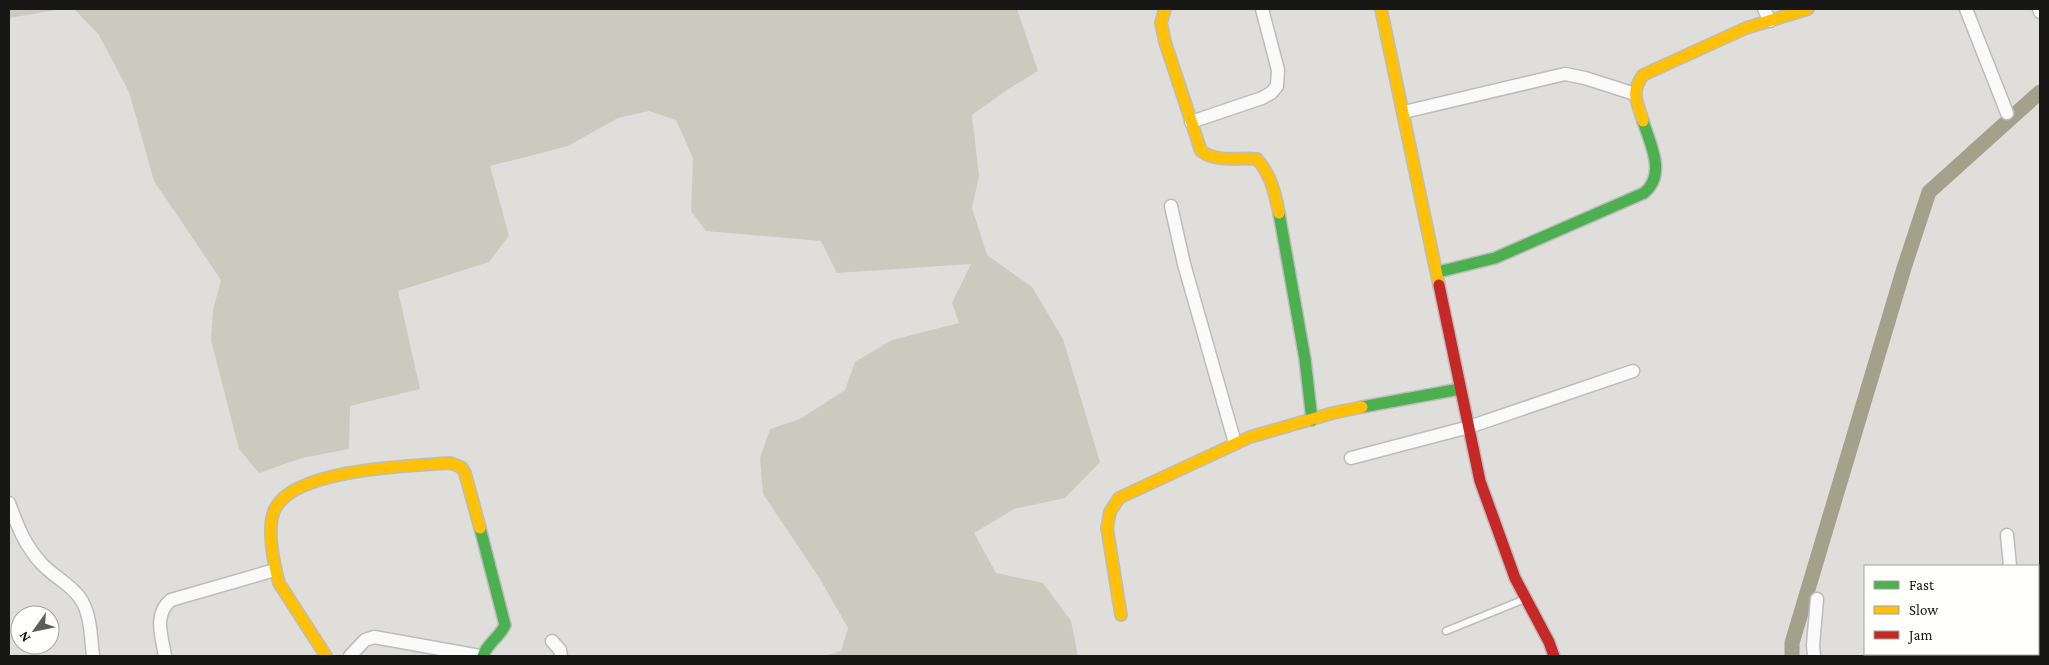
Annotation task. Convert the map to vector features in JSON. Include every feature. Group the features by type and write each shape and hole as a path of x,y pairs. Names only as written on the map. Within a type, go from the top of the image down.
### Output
{"street":[{"path":"1165,9 1161,22 1165,42 1198,145 1206,156 1257,159 1267,170 1274,190 1288,258 1305,359 1312,420"},
{"path":"1191,122 1262,98 1271,93 1277,86 1278,70 1262,9"},
{"path":"1381,9 1438,272 1480,481 1515,578 1549,642 1554,656"},
{"path":"1764,9 1770,21"},
{"path":"1438,272 1496,258 1640,196 1650,189 1656,180 1657,168 1635,94 1635,87 1643,75 1730,35 1808,9"},
{"path":"1966,9 2007,113"},
{"path":"1404,112 1564,74 1585,78 1635,94"},
{"path":"1171,206 1184,264 1235,443"},
{"path":"1351,458 1469,427 1633,371"},
{"path":"1121,615 1107,528 1107,516 1111,506 1119,498 1235,443 1312,420 1388,401 1460,389"},
{"path":"326,656 279,583 275,570 272,519 275,506 286,494 307,483 348,473 450,463 457,465 465,473 505,625 501,634 487,646 482,656 374,637 365,640 350,656"},
{"path":"9,503 28,547 41,563 78,596 84,605 93,656"},
{"path":"2007,535 2010,565"},
{"path":"165,656 160,621 166,604 172,600 275,570"},
{"path":"1814,656 1813,645 1817,599"},
{"path":"552,640 560,650 561,656"}],"lane":[{"path":"1446,631 1526,599"}],"shaded area":[{"path":"9,9 62,9 9,18"},
{"path":"74,9 1017,9 1038,71 972,115 979,176 972,208 987,255 1032,287 1063,339 1100,462 1065,498 1014,509 974,533 996,573 1043,583 1071,621 1078,656 824,656 841,651 848,628 820,579 763,494 760,458 770,429 800,419 845,390 855,362 892,340 959,323 952,303 971,264 837,273 821,241 706,231 691,211 693,158 676,120 649,111 618,118 568,146 490,166 509,236 489,262 398,291 420,389 350,406 349,449 302,458 259,473 239,449 211,340 213,310 221,280 154,181 129,92 99,35"}],"waterway":[{"path":"1792,656 1792,643 1904,268 1929,192 2040,92"}],"traffic: fast":[{"path":"1438,272 1495,258 1644,193 1655,177 1656,168 1655,158 1643,121"},
{"path":"1279,213 1305,359 1312,420"},
{"path":"1362,407 1460,389"},
{"path":"480,528 505,625 487,647 483,656"}],"traffic: slow":[{"path":"1165,9 1161,23 1165,42 1201,151 1214,157 1257,159 1269,178 1279,213"},
{"path":"1381,9 1439,285"},
{"path":"1643,121 1636,97 1637,87 1643,75 1746,28 1808,9"},
{"path":"1121,615 1107,528 1110,512 1119,498 1250,437 1333,413 1362,407"},
{"path":"326,656 279,583 277,575 273,556 271,524 276,507 288,494 330,477 356,472 382,468 450,463 461,467 465,473 480,528"}],"traffic: jam":[{"path":"1439,285 1480,481 1515,578 1549,642 1554,656"}]}
